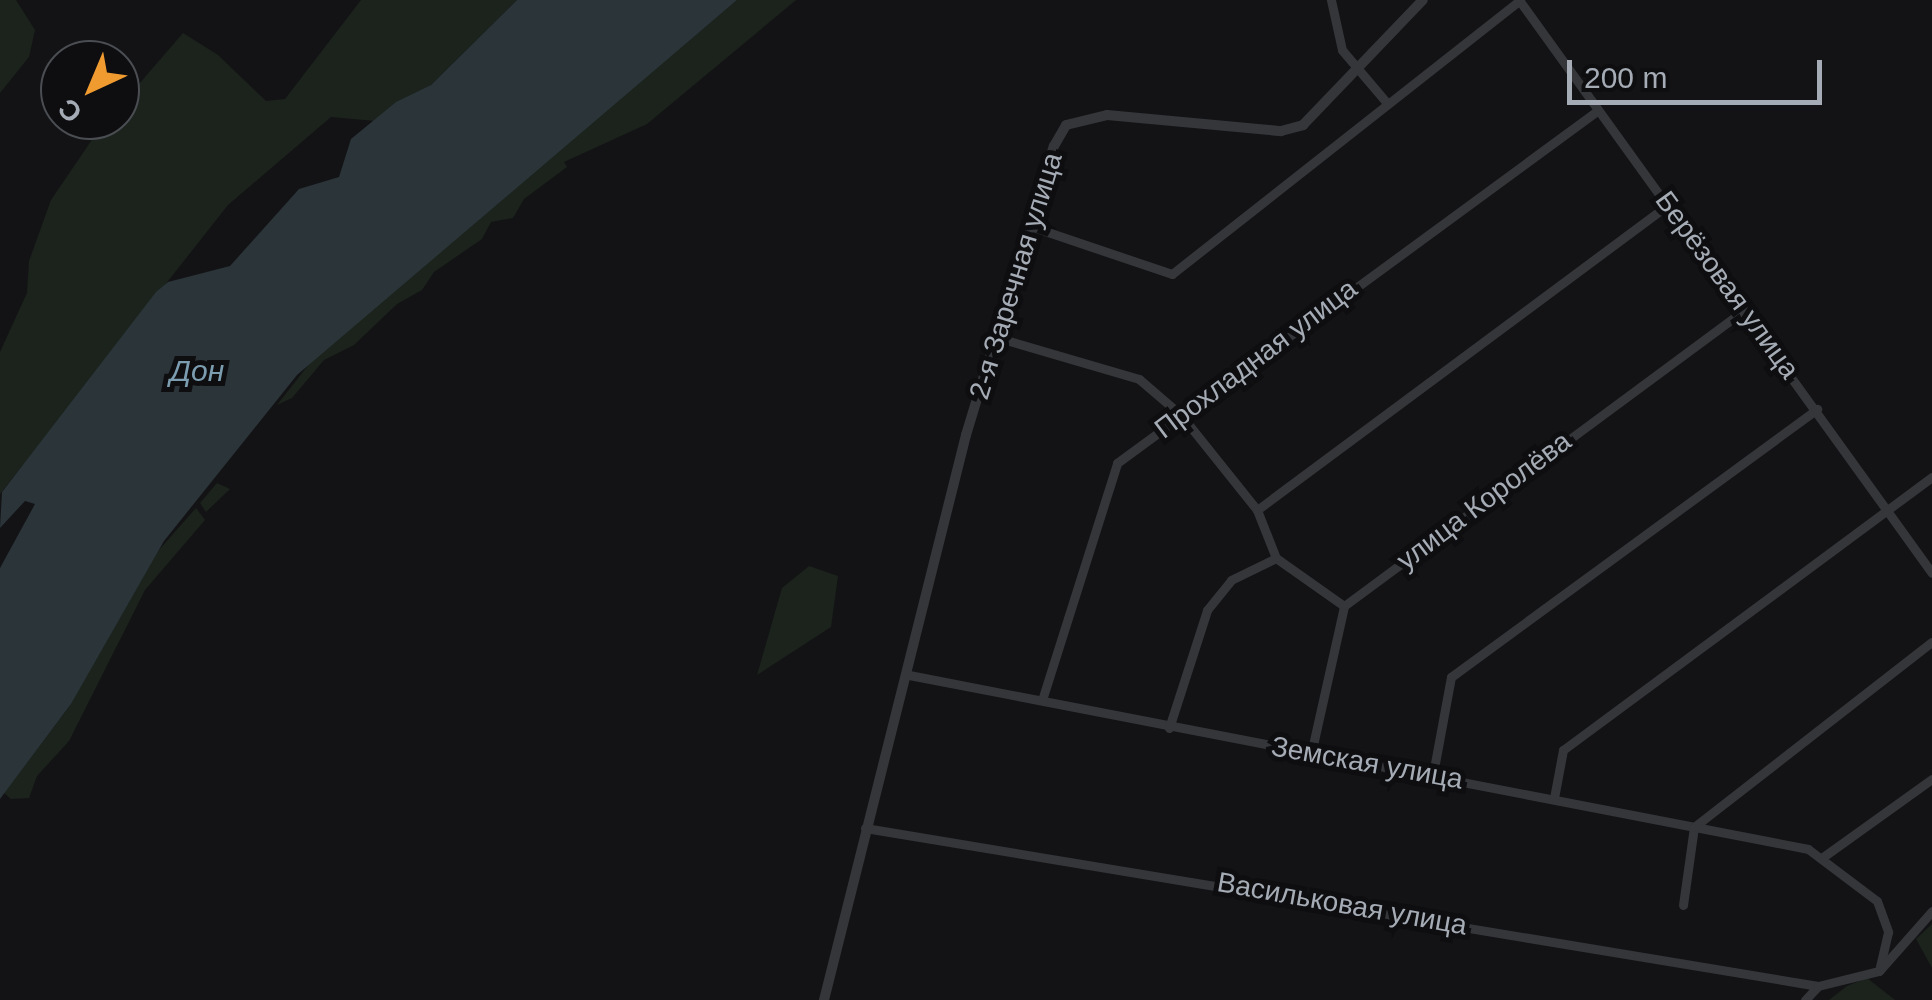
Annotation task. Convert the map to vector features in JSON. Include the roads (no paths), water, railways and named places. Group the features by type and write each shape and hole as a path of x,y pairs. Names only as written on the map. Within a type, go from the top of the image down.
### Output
{"street":[{"path":"1332,0 1342,50 1354,70 1387,102"},
{"name":"2-я Заречная улица","path":"824,1000 865,828 909,675 966,435 1000,338 1030,226 1066,125 1107,116 1281,131 1303,125 1424,0"},
{"path":"1030,226 1172,274 1519,0"},
{"name":"Берёзовая улица","path":"1519,0 1597,111 1747,308 1932,573"},
{"name":"Прохладная улица","path":"1042,700 1117,463 1597,111"},
{"path":"1258,510 1669,204"},
{"name":"улица Королёва","path":"1344,606 1747,308"},
{"path":"1000,338 1139,379 1181,415 1258,510 1276,558 1344,606 1311,754"},
{"path":"1432,774 1451,677 1818,409"},
{"path":"1554,798 1563,750 1932,478"},
{"path":"1168,728 1207,610 1232,580 1276,558"},
{"path":"1683,904 1694,827 1932,642"},
{"name":"Земская улица","path":"909,675 1168,728 1554,798 1823,858 1877,901 1888,932 1879,970"},
{"path":"1823,858 1932,780"},
{"name":"Васильковая улица","path":"865,828 1818,986"},
{"path":"1805,1000 1818,986 1879,970 1932,911"}],"water":[{"name":"Дон","path":"517,0 737,0 297,375 164,541 71,704 0,799 0,568 35,504 25,501 0,528 2,492 156,292 168,282 230,266 299,189 339,177 351,139 396,102 431,85"}]}
